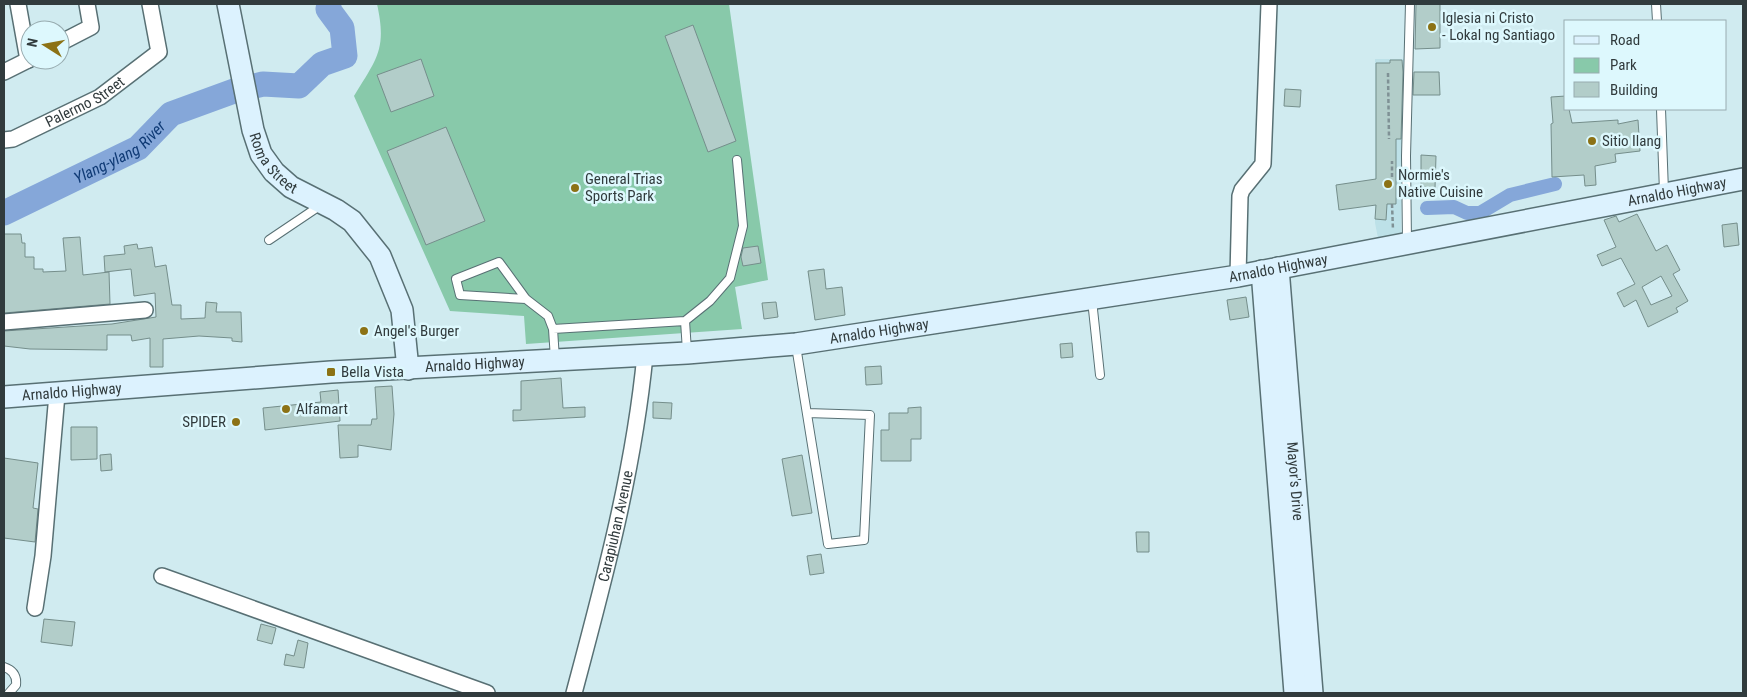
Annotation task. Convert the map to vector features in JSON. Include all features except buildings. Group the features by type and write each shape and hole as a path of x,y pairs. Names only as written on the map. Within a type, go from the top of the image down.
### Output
{"main road":[{"name":"Roma Street","path":"228,4 249,110 261,154 274,172 291,187 352,221 380,256 390,276 402,310 400,369"},
{"name":"Arnaldo Highway","path":"4,397 331,372 687,353 796,344 1238,276 1743,179"},
{"name":"Mayor's Drive","path":"1270,270 1301,665 1295,693"},
{"name":"Mayor's Drive","path":"1301,665 1312,693"}],"street":[{"path":"18,4 21,20"},
{"path":"70,38 91,27 86,4"},
{"name":"Palermo Street","path":"4,140 13,139 100,98 159,52 150,4"},
{"path":"1238,276 1240,196 1242,190 1263,164 1269,4"},
{"path":"4,72 20,64"},
{"path":"4,322 145,310"},
{"name":"Carapiuhan Avenue","path":"574,693 616,533 640,413 645,355"},
{"path":"35,608 43,556 57,394"},
{"path":"162,576 487,693"}],"lane":[{"path":"1400,245 1406,156 1410,4"},
{"path":"1656,4 1657,20"},
{"path":"1661,110 1664,194"},
{"path":"553,329 685,321 710,301 730,278 742,226 737,160"},
{"path":"269,240 323,204"},
{"path":"526,300 460,295 456,279 499,262 526,300 548,316 553,329 555,359"},
{"path":"1092,299 1100,375"},
{"path":"685,321 687,353"},
{"path":"796,344 828,544 864,540 870,415 808,413"},
{"path":"4,667 10,669 16,676 16,686 9,693"}],"path":[{"path":"1388,73 1389,139"},
{"path":"1392,161 1392,177"},
{"path":"1392,204 1400,245"}],"shaded area":[{"name":"Normie's Native Cuisine","path":"1375,59 1404,59 1405,140 1401,145 1401,234 1378,238 1375,223"}],"green space":[{"name":"General Trias Sports Park","path":"377,4 729,4 768,280 735,287 742,329 526,344 524,316 450,311 354,96 378,53 381,32"}],"waterway":[{"name":"Ylang-ylang River","path":"4,213 138,148 171,114 234,91 263,84 299,86 322,64 345,56 342,28 328,9 329,4"},
{"path":"1427,208 1454,207 1467,213 1480,213 1510,195 1555,184"}],"place":[{"name":"Iglesia ni Cristo - Lokal ng Santiago","path":"1432,27"},
{"name":"Sitio Ilang","path":"1592,141"},
{"name":"Normie's Native Cuisine","path":"1388,184"},
{"name":"General Trias Sports Park","path":"575,188"},
{"name":"Angel's Burger","path":"364,331"},
{"name":"Bella Vista","path":"331,372"},
{"name":"Alfamart","path":"286,409"},
{"name":"SPIDER","path":"236,422"}]}
